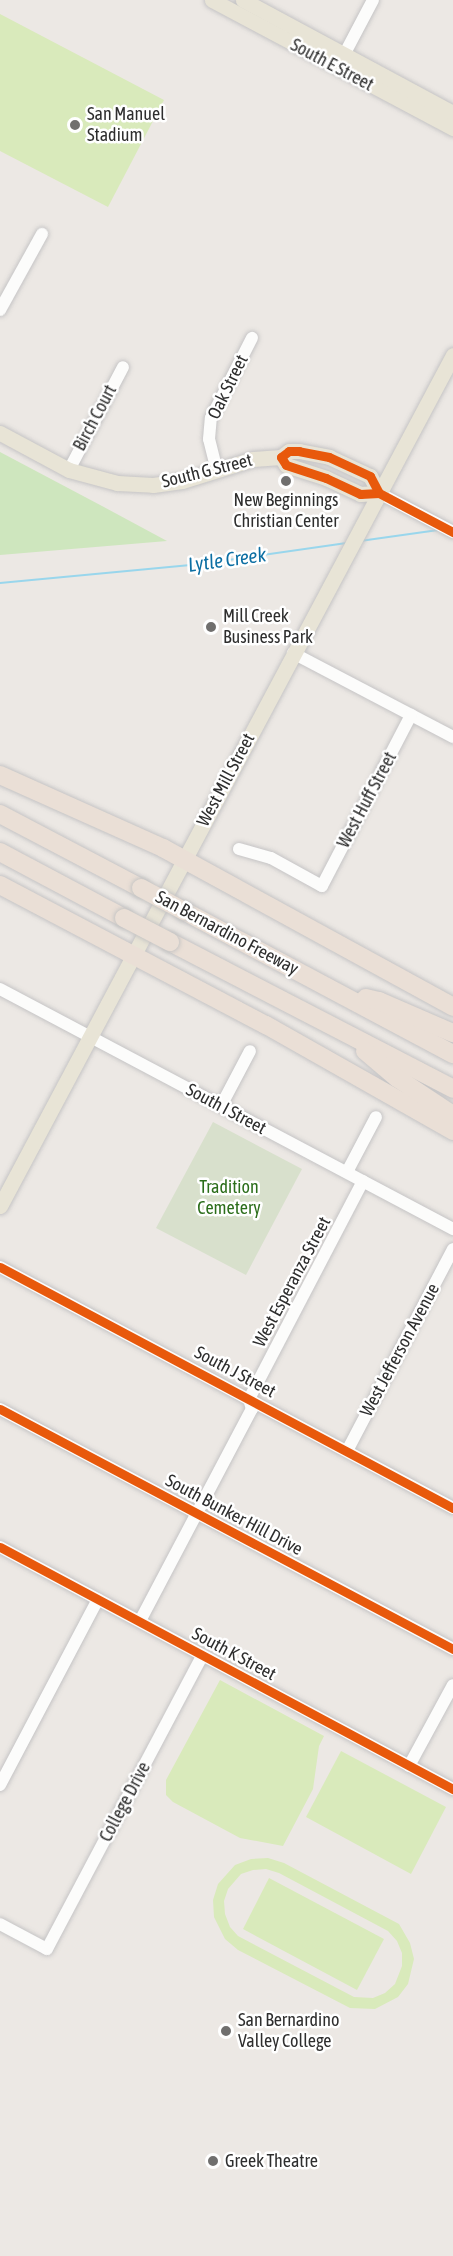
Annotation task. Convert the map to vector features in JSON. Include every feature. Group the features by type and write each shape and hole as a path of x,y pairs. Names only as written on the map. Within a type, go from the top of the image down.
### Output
{"highway":[{"path":"0,775 163,848 453,1007"},
{"name":"San Bernardino Freeway","path":"0,814 453,1054"},
{"name":"San Bernardino Freeway","path":"0,852 453,1089"},
{"path":"0,885 266,1025 453,1131"},
{"path":"341,993 378,1000 453,1033"},
{"path":"341,1030 397,1078 453,1115"}],"main road":[{"name":"South E Street","path":"212,0 453,128"},
{"name":"South E Street","path":"243,0 453,113"},
{"name":"West Mill Street","path":"0,1206 453,355"},
{"name":"South G Street","path":"0,433 69,470 99,480 153,485 182,481 253,459 280,457 289,451 299,451 329,457 370,476 379,493"}],"street":[{"path":"344,55 373,0"},
{"path":"0,310 42,234"},
{"name":"Oak Street","path":"217,471 209,439 211,418 252,338"},
{"name":"Birch Court","path":"69,470 123,367"},
{"name":"South G Street","path":"379,493 453,532"},
{"path":"293,653 453,737"},
{"name":"West Huff Street","path":"239,849 271,858 322,886 411,715"},
{"name":"South I Street","path":"0,989 453,1229"},
{"path":"221,1106 250,1051"},
{"path":"347,1173 376,1117"},
{"name":"West Esperanza Street","path":"140,1622 252,1409 249,1399 363,1181"},
{"name":"West Jefferson Avenue","path":"347,1451 453,1249"},
{"name":"South J Street","path":"0,1267 453,1508"},
{"name":"South Bunker Hill Drive","path":"0,1409 453,1649"},
{"name":"South K Street","path":"0,1547 453,1789"},
{"path":"0,1785 98,1599"},
{"name":"College Drive","path":"0,1924 47,1949 202,1656"},
{"path":"409,1766 453,1685"}],"green space":[{"name":"San Manuel Stadium","path":"0,14 164,100 108,207 0,151"},
{"path":"0,452 102,506 167,541 0,555"},
{"name":"Tradition Cemetery","path":"213,1122 302,1169 246,1275 156,1228"},
{"path":"220,1680 324,1736 319,1746 313,1789 283,1846 240,1838 173,1802 166,1795 166,1780"},
{"path":"341,1751 446,1807 411,1874 306,1817"},
{"path":"268,1858 284,1863 399,1924 410,1943 414,1959 408,1984 398,1997 375,2009 350,2008 238,1950 225,1939 214,1917 213,1900 218,1884 235,1865 251,1859","holes":["266,1869 279,1873 388,1931 397,1941 402,1953 402,1966 395,1984 385,1993 373,1998 354,1997 238,1936 230,1927 225,1914 224,1901 228,1889 241,1874 253,1870"]},
{"path":"269,1878 384,1939 357,1990 243,1929"}],"waterway":[{"name":"Lytle Creek","path":"360,541 438,530"},
{"name":"Lytle Creek","path":"0,583 201,564 346,543"}],"cycle path":[{"path":"379,493 370,476 329,457 299,451 289,451 281,457 286,465 326,478 360,494 379,493 453,532"},
{"path":"0,1267 453,1508"},
{"path":"0,1409 453,1649"},
{"path":"0,1547 453,1789"}],"place":[{"name":"San Manuel Stadium","path":"75,125"},
{"name":"New Beginnings Christian Center","path":"286,481"},
{"name":"Mill Creek Business Park","path":"211,627"},
{"name":"San Bernardino Valley College","path":"226,2031"},
{"name":"Greek Theatre","path":"213,2161"}]}
